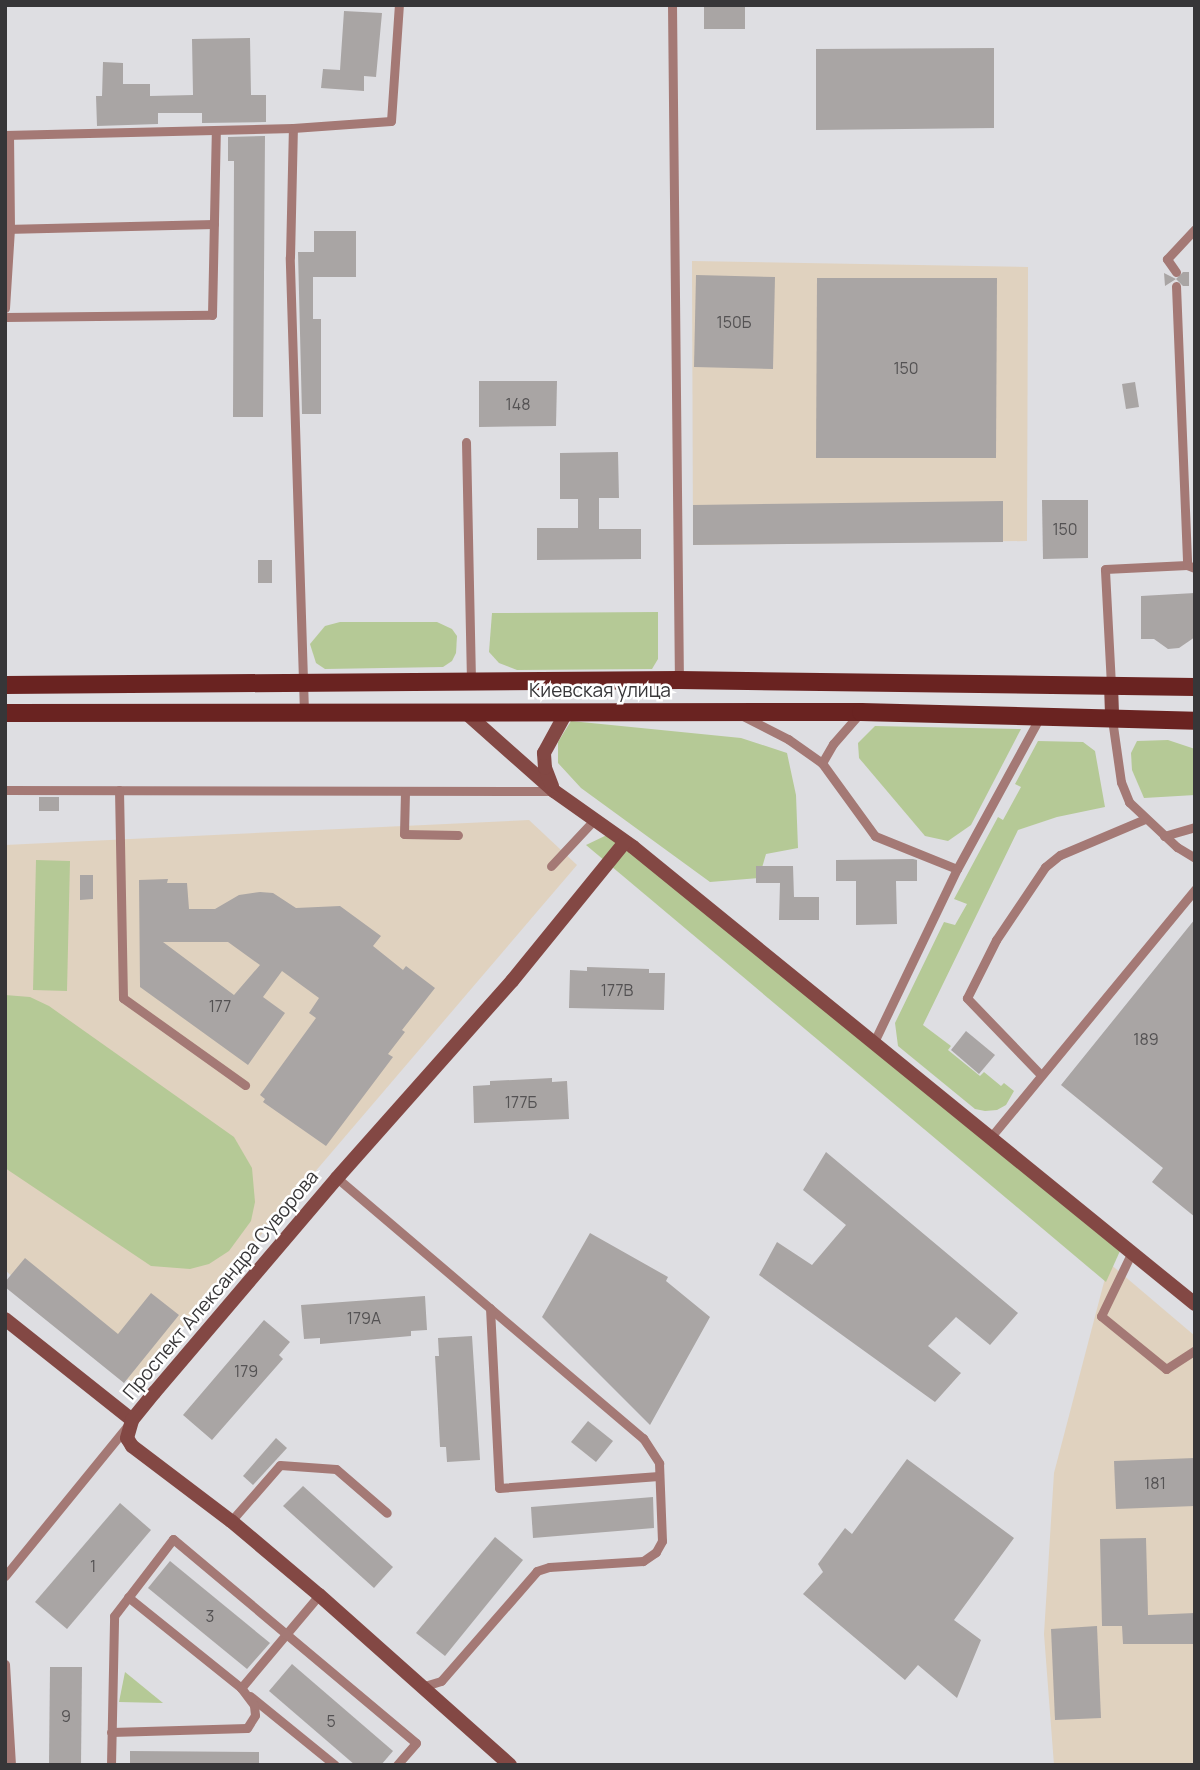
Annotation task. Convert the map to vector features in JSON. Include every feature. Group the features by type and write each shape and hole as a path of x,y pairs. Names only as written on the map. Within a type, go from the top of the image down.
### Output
{"main road":[{"name":"Киевская улица","path":"5,685 302,685 679,680 1195,687"},
{"name":"Киевская улица","path":"5,713 861,712 1195,721"}],"street":[{"path":"1111,685 1112,719"},
{"path":"554,791 545,768 544,753 567,711"},
{"path":"466,713 554,791 625,842 1195,1304"},
{"name":"Проспект Александра Суворова","path":"510,1765 319,1595 231,1521 132,1446 127,1438 132,1420 337,1178 512,981 625,842"},
{"path":"5,1319 132,1420"}],"lane":[{"path":"5,308 7,135 293,128 391,121 399,5"},
{"path":"672,5 679,680"},
{"path":"293,128 290,257 303,712"},
{"path":"5,317 212,315 216,130"},
{"path":"8,229 214,225"},
{"path":"1176,272 1167,259 1195,229"},
{"path":"1111,685 1105,569 1191,567 1176,286"},
{"path":"466,442 471,683"},
{"path":"736,712 788,739 822,763 875,836 957,869"},
{"path":"822,763 833,744 861,712"},
{"path":"874,1042 957,869 1041,716"},
{"path":"1112,719 1121,782 1129,802 1164,836 1195,858"},
{"path":"5,790 554,791"},
{"path":"119,790 122,998 245,1085"},
{"path":"405,792 404,834 458,835"},
{"path":"551,866 595,819"},
{"path":"1041,1075 967,998 996,940 1045,867 1060,855 1144,819"},
{"path":"1164,836 1195,827"},
{"path":"990,1138 1195,889"},
{"path":"337,1178 643,1438 659,1463 662,1541 656,1552 643,1561 549,1567 537,1571 441,1681 421,1687"},
{"path":"1131,1254 1101,1316 1166,1369 1195,1350"},
{"path":"490,1308 499,1488 659,1476"},
{"path":"5,1576 132,1420"},
{"path":"231,1521 280,1465 336,1469 387,1513"},
{"path":"111,1765 114,1616 173,1539 416,1743 397,1765"},
{"path":"241,1689 319,1595"},
{"path":"128,1597 335,1765"},
{"path":"5,1664 10,1765"},
{"path":"111,1732 247,1728 255,1715 254,1706 241,1689"}],"shaded area":[{"path":"692,261 1028,267 1027,541 693,545"},
{"path":"529,820 577,865 133,1385 5,1270 5,845"},
{"path":"1109,1263 1195,1336 1195,1765 1054,1765 1044,1634 1054,1473"}],"green space":[{"path":"658,612 658,659 652,669 517,670 499,663 489,652 492,613"},
{"path":"340,622 437,622 452,629 457,636 456,653 452,661 443,667 325,669 316,663 310,644 325,626"},
{"path":"571,721 741,738 787,753 796,795 798,848 766,854 759,878 710,882 581,788 558,763 558,742"},
{"path":"875,726 1021,729 971,825 948,841 925,836 859,758 858,743"},
{"path":"1168,740 1195,749 1195,795 1144,798 1132,770 1131,753 1137,741"},
{"path":"1038,741 1083,742 1095,751 1105,807 1057,817 1018,830 923,1025 951,1046 948,1050 980,1076 984,1072 1001,1086 1004,1083 1014,1091 1006,1105 997,1110 985,1111 975,1109 898,1046 895,1023 944,922 955,925 967,904 954,899 998,817 1003,820 1021,787 1015,784"},
{"path":"609,834 1120,1251 1106,1282 586,845"},
{"path":"36,860 70,861 67,991 33,990"},
{"path":"5,995 30,997 49,1006 234,1137 252,1168 255,1202 251,1221 229,1251 209,1264 190,1269 151,1266 5,1168"},
{"path":"125,1672 163,1703 119,1702"}],"building":[{"path":"704,5 745,5 745,29 704,29"},
{"path":"344,11 382,13 376,77 364,76 364,91 321,88 323,69 340,70"},
{"path":"250,38 251,95 266,95 266,122 202,123 202,113 158,113 158,124 97,126 96,96 102,96 103,62 123,63 123,84 150,84 150,96 193,95 192,39"},
{"path":"994,48 994,128 816,130 816,49"},
{"path":"265,136 263,417 233,417 234,161 228,161 228,137"},
{"path":"314,231 356,231 356,277 313,277 313,319 321,319 321,414 302,414 298,252 314,252"},
{"path":"1183,272 1189,272 1189,286 1183,286 1176,279"},
{"path":"1164,273 1176,279 1165,286"},
{"path":"696,275 775,277 773,369 694,367"},
{"path":"817,278 997,278 996,458 816,458"},
{"path":"479,381 557,381 556,426 479,427"},
{"path":"1135,382 1139,407 1126,409 1122,384"},
{"path":"618,452 619,498 599,498 599,529 641,529 641,559 537,560 537,528 578,528 578,499 560,499 560,453"},
{"path":"1042,500 1088,500 1088,558 1043,559"},
{"path":"1003,501 1003,542 693,545 693,505"},
{"path":"258,560 272,560 272,583 258,583"},
{"path":"1195,593 1195,637 1179,648 1168,649 1154,639 1141,639 1141,596"},
{"path":"39,797 59,797 59,811 39,811"},
{"path":"836,860 917,860 917,881 896,881 897,924 856,925 856,881 836,881"},
{"path":"756,866 793,866 794,897 819,897 819,920 779,920 780,883 756,883"},
{"path":"80,875 93,875 93,899 80,900"},
{"path":"168,879 167,883 187,883 189,909 215,909 239,895 260,892 273,893 296,908 340,906 381,936 373,946 403,970 406,966 435,988 402,1030 405,1032 388,1054 393,1057 326,1146 263,1102 265,1099 260,1095 316,1018 309,1013 319,998 282,971 263,997 285,1013 248,1065 140,987 139,880","holes":["163,942 228,942 260,965 234,995"]},
{"path":"1195,919 1195,1217 1152,1182 1163,1168 1061,1085"},
{"path":"587,967 649,969 649,973 665,973 664,1010 569,1008 570,970 587,971"},
{"path":"966,1031 995,1055 979,1074 951,1050"},
{"path":"552,1078 552,1082 567,1081 569,1119 474,1123 473,1086 490,1085 490,1081"},
{"path":"826,1152 1018,1313 990,1345 956,1317 928,1346 961,1373 935,1402 759,1275 777,1242 812,1265 846,1225 803,1190"},
{"path":"590,1233 668,1277 666,1281 710,1317 650,1425 542,1317"},
{"path":"25,1258 118,1334 151,1293 179,1315 124,1383 5,1287 5,1282"},
{"path":"425,1296 427,1330 411,1331 411,1336 320,1344 320,1338 304,1339 301,1305"},
{"path":"264,1320 290,1342 279,1355 283,1359 212,1440 183,1415"},
{"path":"472,1336 480,1460 447,1462 446,1447 440,1447 435,1356 439,1356 438,1338"},
{"path":"588,1421 613,1441 596,1462 571,1442"},
{"path":"276,1438 287,1448 253,1485 243,1476"},
{"path":"1195,1458 1195,1506 1116,1509 1114,1461"},
{"path":"907,1459 1014,1538 954,1620 981,1640 957,1698 918,1665 905,1680 803,1594 823,1572 818,1564 845,1528 852,1534"},
{"path":"303,1486 393,1567 374,1588 283,1506"},
{"path":"653,1497 654,1528 533,1538 531,1507"},
{"path":"120,1503 151,1530 67,1629 35,1602"},
{"path":"495,1537 523,1560 445,1656 416,1633"},
{"path":"1146,1538 1148,1615 1195,1613 1195,1644 1123,1644 1122,1626 1102,1626 1100,1539"},
{"path":"170,1561 270,1643 247,1669 148,1588"},
{"path":"1097,1626 1101,1718 1055,1720 1051,1629"},
{"path":"292,1664 393,1751 381,1765 355,1765 269,1691"},
{"path":"50,1667 82,1667 81,1765 49,1765"},
{"path":"130,1751 259,1752 259,1765 130,1765"}]}
